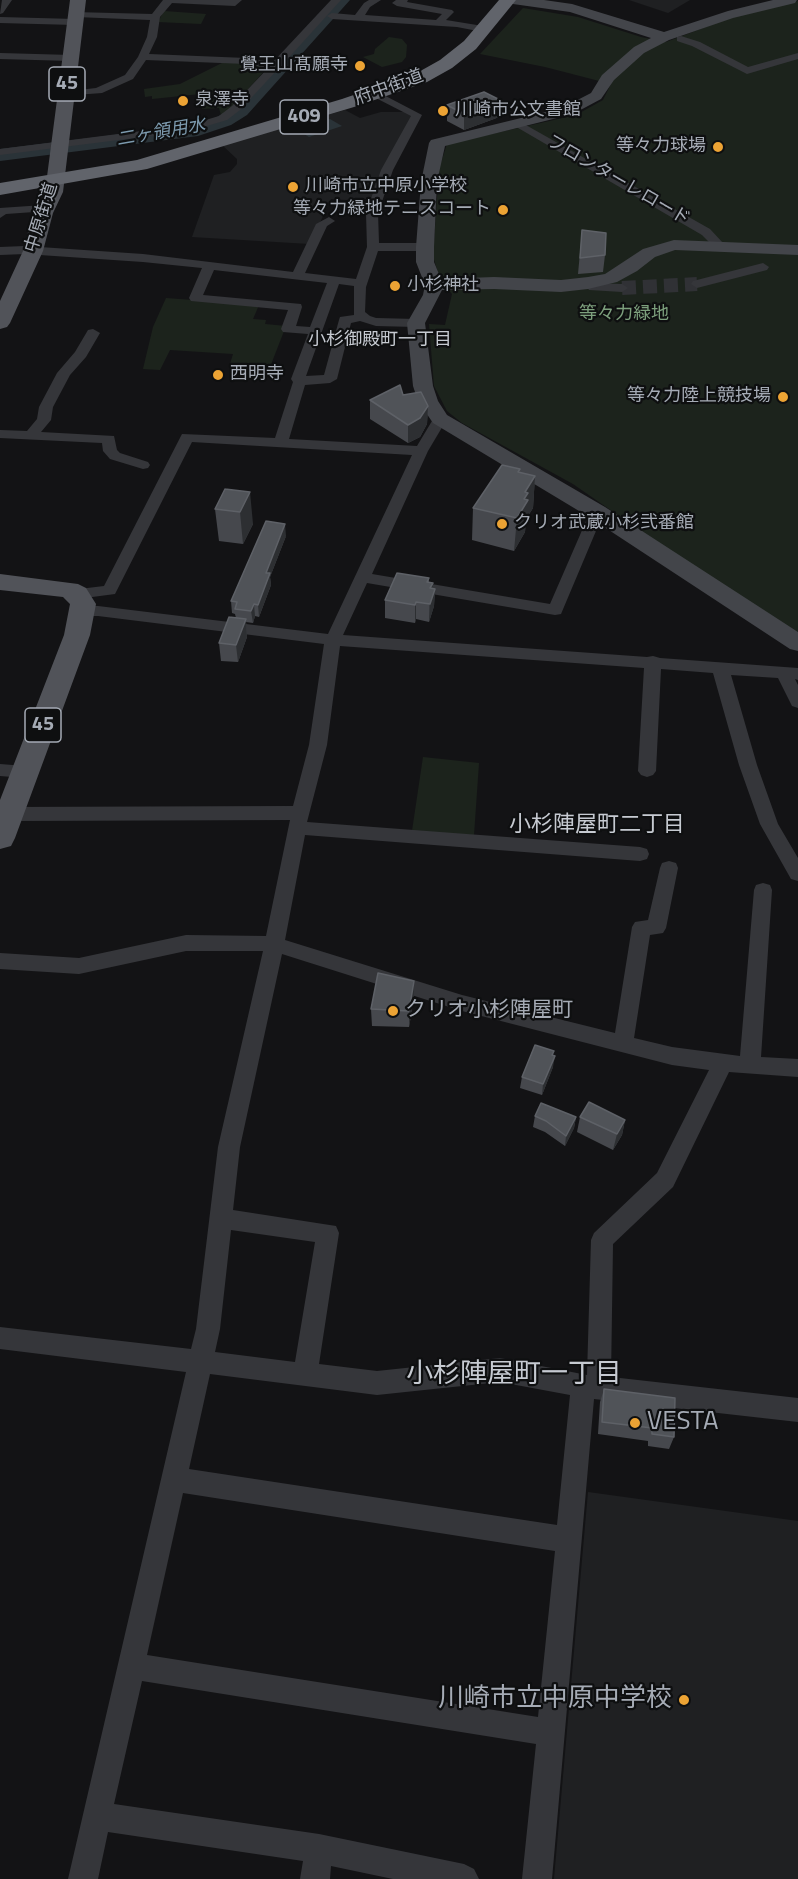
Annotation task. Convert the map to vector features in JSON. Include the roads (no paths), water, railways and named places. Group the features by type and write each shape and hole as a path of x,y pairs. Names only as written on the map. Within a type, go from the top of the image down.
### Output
{"highway":[{"name":"府中街道","path":"0,189 140,165 223,133 376,94 434,71 470,45 508,0"}],"main road":[{"name":"中原街道","path":"1,316 33,251 44,209 54,192 55,153 66,94 76,12"},
{"path":"55,153 86,170 108,172"},
{"path":"0,582 69,590 80,602"},
{"name":"45","path":"5,826 12,771 77,635 80,602"}],"street":[{"path":"66,94 98,91 129,77 143,57 152,37 155,17 169,0 235,3 237,0"},
{"path":"0,152 55,153 209,123 223,118 236,108 273,65 336,0"},
{"path":"0,159 194,134 223,133 242,116 348,0"},
{"path":"358,18 367,5 376,0"},
{"path":"403,0 397,3 449,12 439,23"},
{"path":"437,10 449,0"},
{"path":"513,0 572,9 664,38"},
{"path":"790,0 746,9 664,38 628,57 607,78 599,93 567,111 437,143 429,182 425,247 425,262 434,285 432,295 416,323 423,386 428,401 440,419 597,512 798,643"},
{"path":"0,20 76,12 155,17"},
{"path":"332,16 439,23 483,29"},
{"path":"681,39 747,71 798,56"},
{"path":"0,56 70,61"},
{"path":"143,57 246,61 287,67"},
{"path":"10,68 70,61"},
{"path":"364,318 359,312 361,283 373,247 372,213 383,179 417,115 376,94"},
{"name":"フロンターレロード","path":"517,123 706,232 717,243"},
{"path":"0,214 1,211 44,209"},
{"path":"298,275 322,224 329,222"},
{"path":"434,285 494,283 561,286 588,283 611,278 631,267 649,253 674,245 798,250"},
{"path":"373,247 425,247"},
{"path":"0,250 210,265 361,283"},
{"path":"210,265 195,298 296,307 288,329 315,331"},
{"path":"697,284 763,267"},
{"path":"281,443 301,381 298,379 334,280"},
{"path":"593,286 622,288"},
{"path":"301,381 330,379 345,320 364,318 376,322 416,323"},
{"path":"31,435 44,420 46,407 64,373 81,354 93,333"},
{"path":"83,1879 208,1329 229,1147 324,712 333,640 421,452 440,419"},
{"path":"0,434 109,439 110,451 115,456 143,465"},
{"path":"80,602 109,590 187,437 421,452"},
{"path":"362,577 555,610 597,512"},
{"path":"80,602 98,610 333,640 653,661 790,673 798,702"},
{"path":"647,771 653,661"},
{"path":"720,667 742,746 769,824 798,874"},
{"path":"5,826 299,821 640,854"},
{"path":"622,1044 642,927 656,928 669,868"},
{"path":"750,1065 763,890"},
{"path":"0,962 79,966 186,943 274,944 462,1003 672,1056 723,1064 798,1068"},
{"path":"537,1879 569,1540 591,1387 602,1240 664,1180 723,1064"},
{"path":"221,1219 328,1233 305,1374"},
{"path":"0,1338 376,1383 500,1370 591,1387 798,1410"},
{"path":"174,1479 569,1540"},
{"path":"131,1666 552,1733"},
{"path":"97,1816 319,1849 464,1879"},
{"path":"315,1879 319,1849"}],"waterway":[{"name":"二ヶ領用水","path":"0,155 198,130 224,121 240,111 342,0"}],"tunnel":[{"path":"622,288 697,284"}],"place":[{"name":"覺王山髙願寺","path":"360,66"},
{"name":"泉澤寺","path":"183,101"},
{"name":"川崎市公文書館","path":"443,111"},
{"name":"等々力球場","path":"718,147"},
{"name":"川崎市立中原小学校","path":"293,187"},
{"name":"等々力緑地テニスコート","path":"503,210"},
{"name":"小杉神社","path":"395,286"},
{"name":"西明寺","path":"218,375"},
{"name":"等々力陸上競技場","path":"783,397"},
{"name":"クリオ武蔵小杉弐番館","path":"502,524"},
{"name":"クリオ小杉陣屋町","path":"393,1011"},
{"name":"VESTA","path":"635,1423"},
{"name":"川崎市立中原中学校","path":"684,1700"}],"district":[{"name":"小杉御殿町一丁目","path":"380,341"},
{"name":"小杉陣屋町二丁目","path":"597,826"},
{"name":"小杉陣屋町一丁目","path":"514,1375"}],"park label":[{"name":"等々力緑地","path":"624,315"}]}
